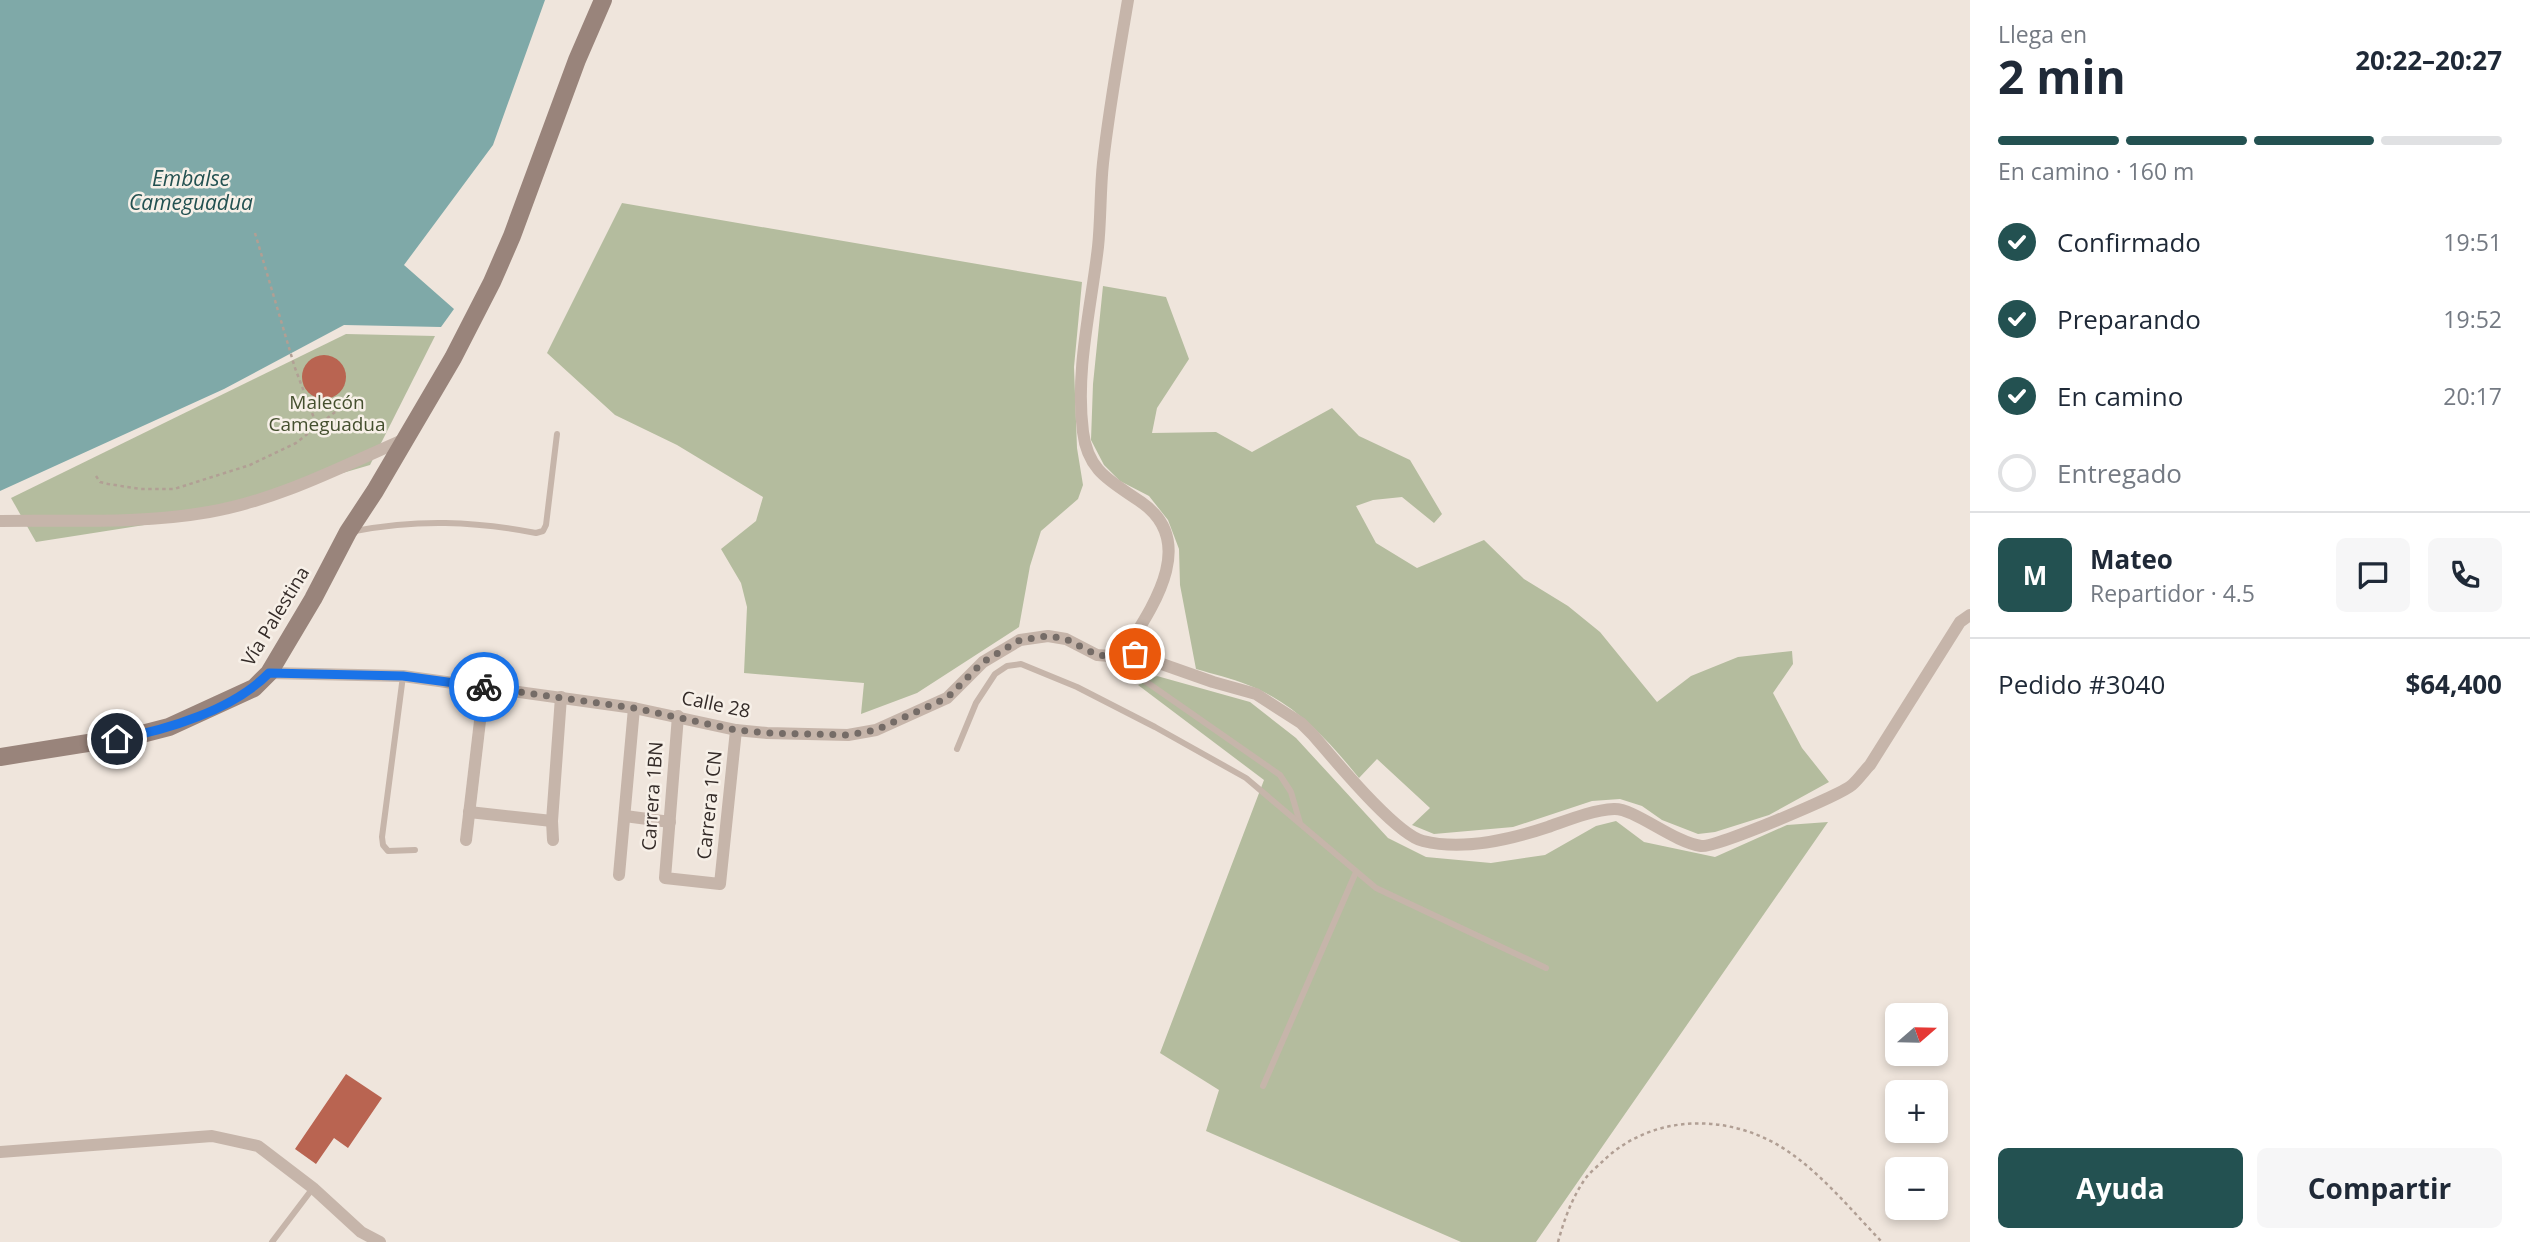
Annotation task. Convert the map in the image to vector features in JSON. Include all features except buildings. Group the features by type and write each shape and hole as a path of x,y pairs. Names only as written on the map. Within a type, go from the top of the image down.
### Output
{"main road":[{"name":"Vía Palestina","path":"0,757 138,735 169,727 254,688 269,673 313,599 348,532 453,358 492,282 512,236 577,60 603,0"}],"street":[{"path":"1128,0 1109,113 1080,410 1087,450 1093,464 1104,477 1154,513 1168,538 1166,575 1130,653 1256,694 1282,710 1313,735 1390,820 1420,841 1461,845 1502,840 1616,808 1644,820 1673,838 1704,846 1763,826 1852,785 1870,765 1960,622 1970,615"},
{"path":"0,521 153,518 209,512 275,495 405,439"},
{"name":"Calle 28","path":"269,673 403,676 634,708 736,730 849,735 876,730 947,698 983,662 1020,640 1048,636 1066,639 1097,655 1130,653"},
{"path":"466,840 484,687"},
{"path":"553,840 561,697"},
{"path":"619,875 634,708"},
{"name":"Carrera 1BN","path":"665,878 678,716"},
{"name":"Carrera 1CN","path":"665,878 720,884 736,730"},
{"path":"469,813 552,821"},
{"path":"625,816 670,821"},
{"path":"0,1152 212,1136 258,1146 313,1188 361,1232 380,1242"}],"lane":[{"path":"348,532 417,522 479,524 536,533 544,531 547,525 557,434"},
{"path":"1130,653 1135,674 1280,775 1291,792 1300,823"},
{"path":"957,750 976,703 995,674 1007,666 1021,664 1077,687 1167,733 1246,778 1376,888 1546,968"},
{"path":"403,676 382,837 383,845 388,851 415,850"},
{"path":"1263,1086 1356,872"},
{"path":"272,1242 313,1188"}],"path":[{"path":"255,233 295,368 317,426"},
{"path":"96,476 100,482 108,484 141,489 174,489 250,465 296,443 349,401"},
{"path":"1558,1242 1564,1218 1586,1177 1618,1148 1655,1129 1699,1122 1745,1129 1786,1150 1826,1184 1882,1242"}],"green space":[{"path":"622,203 1082,282 1074,367 1077,448 1083,485 1078,499 1041,531 1030,566 1019,627 917,693 861,714 864,683 744,673 747,607 741,583 721,549 756,521 763,497 677,445 615,415 547,353"},
{"path":"1103,286 1166,297 1189,359 1157,408 1152,433 1216,432 1252,452 1332,408 1359,436 1410,460 1442,514 1434,523 1402,497 1373,500 1356,506 1376,543 1417,568 1484,540 1524,579 1568,606 1600,632 1657,702 1691,676 1738,657 1792,651 1793,664 1773,693 1802,748 1829,782 1769,815 1715,832 1698,834 1662,820 1642,806 1620,799 1592,801 1513,827 1434,834 1412,825 1430,808 1377,759 1359,778 1323,737 1296,712 1242,683 1196,669 1180,585 1179,549 1168,520 1149,496 1120,481 1104,465 1091,440 1093,384"},
{"name":"Malecón Cameguadua","path":"346,334 435,336 370,465 189,518 36,542 11,498"},
{"path":"1157,676 1250,702 1296,738 1388,838 1426,857 1491,863 1545,855 1596,826 1616,821 1644,842 1715,857 1787,825 1828,822 1536,1242 1461,1242 1206,1131 1219,1090 1160,1053 1264,780 1138,685"}],"water":[{"name":"Embalse Cameguadua","path":"0,0 545,0 493,145 404,265 454,309 441,327 344,325 224,389 0,491"}],"way so far":[{"path":"484,687 634,708 736,730 849,735 876,730 947,698 983,662 1020,640 1048,636 1066,639 1097,655 1110,656 1125,651 1135,654"}],"route":[{"path":"117,739 169,727 195,717 254,688 269,673 403,676 484,687"}]}
